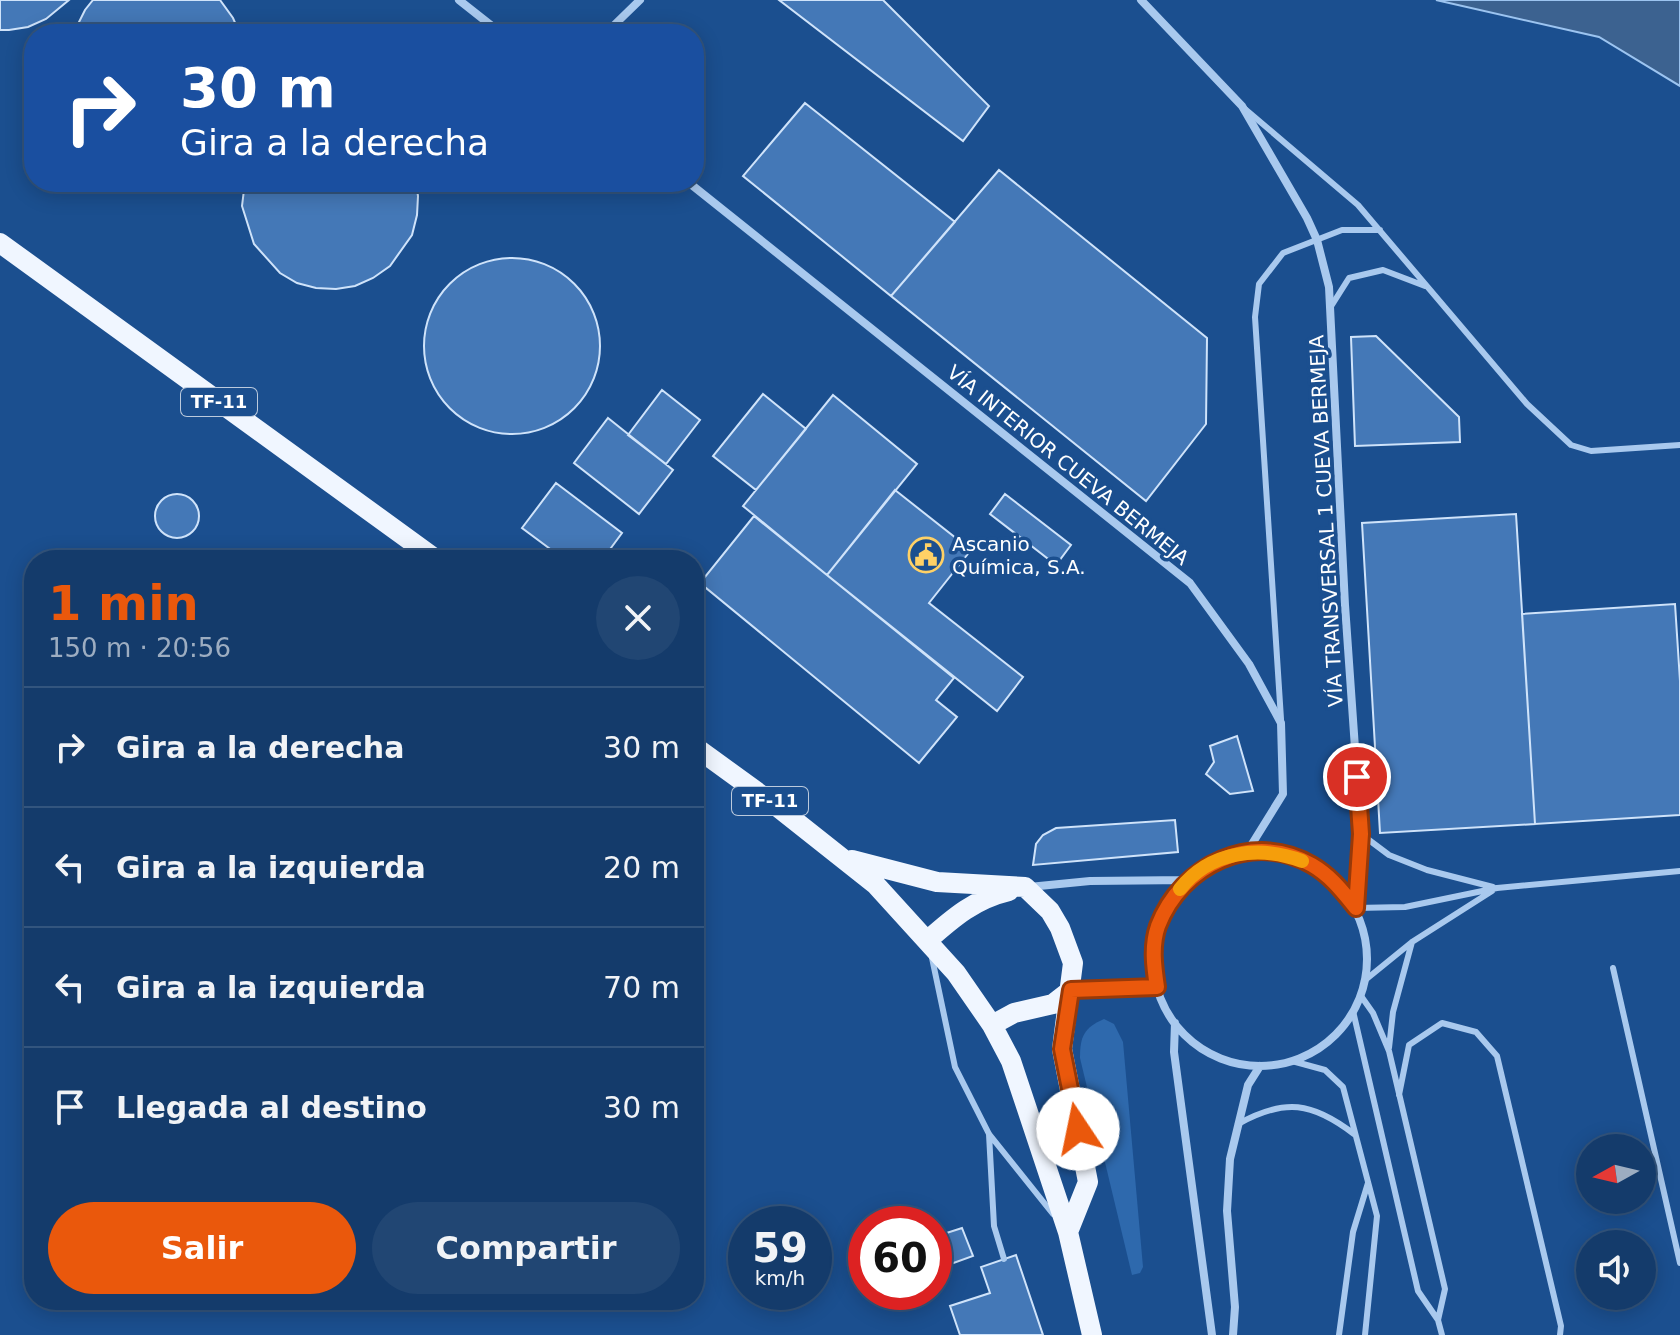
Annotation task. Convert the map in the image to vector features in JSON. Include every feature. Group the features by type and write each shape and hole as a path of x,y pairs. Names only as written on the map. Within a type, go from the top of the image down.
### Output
{"main road":[{"name":"TF-11","path":"0,243 423,550"},
{"name":"TF-11","path":"704,753 876,885 956,973 992,1025 1011,1061 1068,1232 1092,1335"},
{"path":"845,859 937,882 1025,887 1050,911 1073,963 1062,1049 1088,1182 1068,1232"},
{"path":"928,940 961,911 987,896 1025,887"},
{"path":"992,1025 1014,1013 1053,1004 1071,990"}],"street":[{"path":"459,0 489,24"},
{"path":"615,24 640,0"},
{"name":"VÍA TRANSVERSAL 1 CUEVA BERMEJA","path":"1141,0 1242,106 1307,218 1317,240 1329,287 1345,605 1361,834 1356,908"},
{"name":"VÍA INTERIOR CUEVA BERMEJA","path":"701,192 1190,583 1249,664 1281,723 1283,794 1247,852"},
{"path":"1247,852 1280,853 1311,865 1338,884 1356,908 1365,939 1367,968 1361,996 1353,1011 1345,1024 1321,1047 1292,1061 1260,1066 1228,1061 1198,1046 1175,1023 1157,987 1153,958 1157,929 1169,902 1187,880 1205,866 1247,852"},
{"path":"1025,887 1090,881 1187,880"},
{"path":"1071,990 1157,987"},
{"path":"1175,1023 1174,1052 1212,1335"},
{"path":"1233,1335 1235,1307 1227,1211 1230,1159 1248,1085 1260,1066"}],"lane":[{"path":"1242,106 1358,205 1527,404 1571,445 1591,451 1680,445"},
{"path":"1281,723 1255,317 1259,284 1283,253 1342,230 1380,230"},
{"path":"1330,308 1349,278 1383,270 1428,288"},
{"path":"1361,834 1389,855 1427,870 1497,888"},
{"path":"1356,908 1405,907 1497,888 1680,871"},
{"path":"1364,981 1412,942 1497,888"},
{"path":"928,940 955,1067 989,1134 1068,1232"},
{"path":"1389,1051 1393,1012 1412,942"},
{"path":"1613,968 1680,1263"},
{"path":"1361,996 1373,1013 1389,1051 1445,1289 1438,1320"},
{"path":"1353,1011 1418,1291 1438,1320 1442,1335"},
{"path":"1399,1095 1409,1045 1442,1023 1476,1032 1497,1056 1561,1326 1560,1335"},
{"path":"1292,1061 1325,1070 1343,1087 1377,1216 1365,1335"},
{"path":"1238,1124 1263,1110 1296,1105 1330,1116 1355,1135"},
{"path":"989,1134 994,1226 1004,1259"},
{"path":"1339,1335 1353,1232 1368,1183"}],"shaded area":[{"path":"1436,0 1680,0 1680,86 1599,37"},
{"path":"1104,1019 1114,1024 1123,1042 1143,1267 1140,1273 1132,1275 1080,1058 1084,1034"}],"building":[{"path":"0,0 69,0 35,24 0,30"},
{"path":"93,0 220,0 236,24 78,24"},
{"path":"779,0 883,0 989,106 963,141"},
{"path":"805,103 955,222 891,296 743,176"},
{"path":"999,170 1207,338 1206,424 1146,501 891,296"},
{"path":"244,192 417,192 418,196 412,235 390,266 355,286 336,289 297,283 280,273 254,244 242,206"},
{"path":"512,258 546,265 574,284 593,312 600,346 593,380 574,408 546,427 512,434 478,427 450,408 431,380 424,346 431,312 450,284 478,265"},
{"path":"1376,336 1459,417 1460,442 1355,446 1351,337"},
{"path":"662,390 700,420 666,464 628,435"},
{"path":"763,394 806,429 756,490 713,456"},
{"path":"833,395 917,464 827,575 743,506"},
{"path":"608,418 673,470 639,514 574,463"},
{"path":"556,483 622,533 609,550 552,550 522,528"},
{"path":"895,490 971,550 929,603 1023,677 997,711 827,575"},
{"path":"177,494 193,500 199,516 193,532 177,538 161,532 155,516 161,500"},
{"path":"1005,494 1071,545 1056,565 990,514"},
{"path":"1516,514 1535,824 1380,833 1362,523"},
{"path":"754,516 954,678 936,700 957,717 919,763 704,586 704,578"},
{"path":"1675,604 1680,681 1680,815 1535,824 1522,614"},
{"path":"1237,736 1253,791 1230,794 1206,774 1214,762 1210,746"},
{"path":"1175,820 1178,852 1033,865 1036,844 1043,835 1056,828"},
{"path":"962,1228 973,1256 952,1264 952,1231"},
{"path":"1016,1255 1043,1335 960,1335 952,1305 990,1293 981,1267"}],"slow traffic":[{"path":"1180,889 1205,866 1247,852 1280,853 1302,861"}],"place":[{"name":"Ascanio Química, S.A.","path":"926,555"}],"route":[{"path":"1078,1129 1062,1049 1071,990 1157,987 1153,958 1157,929 1169,902 1187,880 1205,866 1226,857 1247,852 1280,853 1311,865 1338,884 1356,908 1361,834 1357,777"}]}
